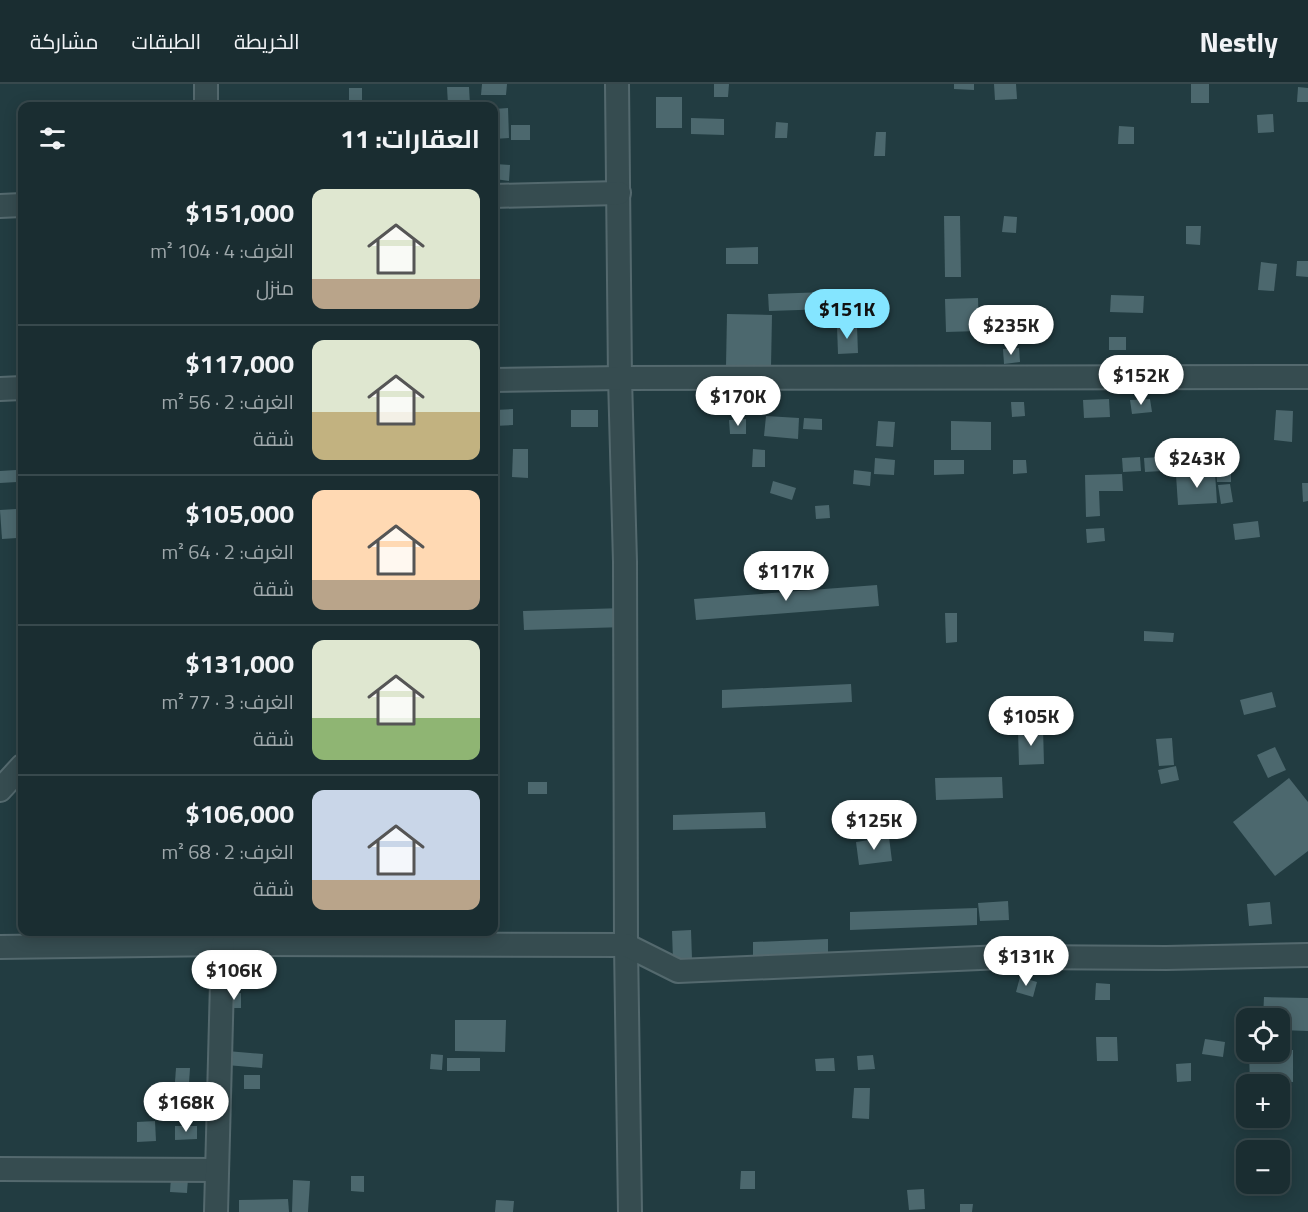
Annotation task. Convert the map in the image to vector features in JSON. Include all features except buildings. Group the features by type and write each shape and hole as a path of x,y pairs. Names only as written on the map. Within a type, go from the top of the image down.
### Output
{"street":[{"path":"206,84 206,102"},
{"path":"617,84 620,378 626,574 626,945 630,1212"},
{"path":"498,196 619,193"},
{"path":"0,206 18,205"},
{"path":"498,380 1308,378"},
{"path":"0,389 18,388"},
{"path":"0,765 18,765"},
{"path":"0,790 18,770"},
{"path":"216,1212 223,944"},
{"path":"0,947 223,944 626,945 678,971 1003,957 1166,958 1308,955"},
{"path":"0,1168 217,1170"}]}
